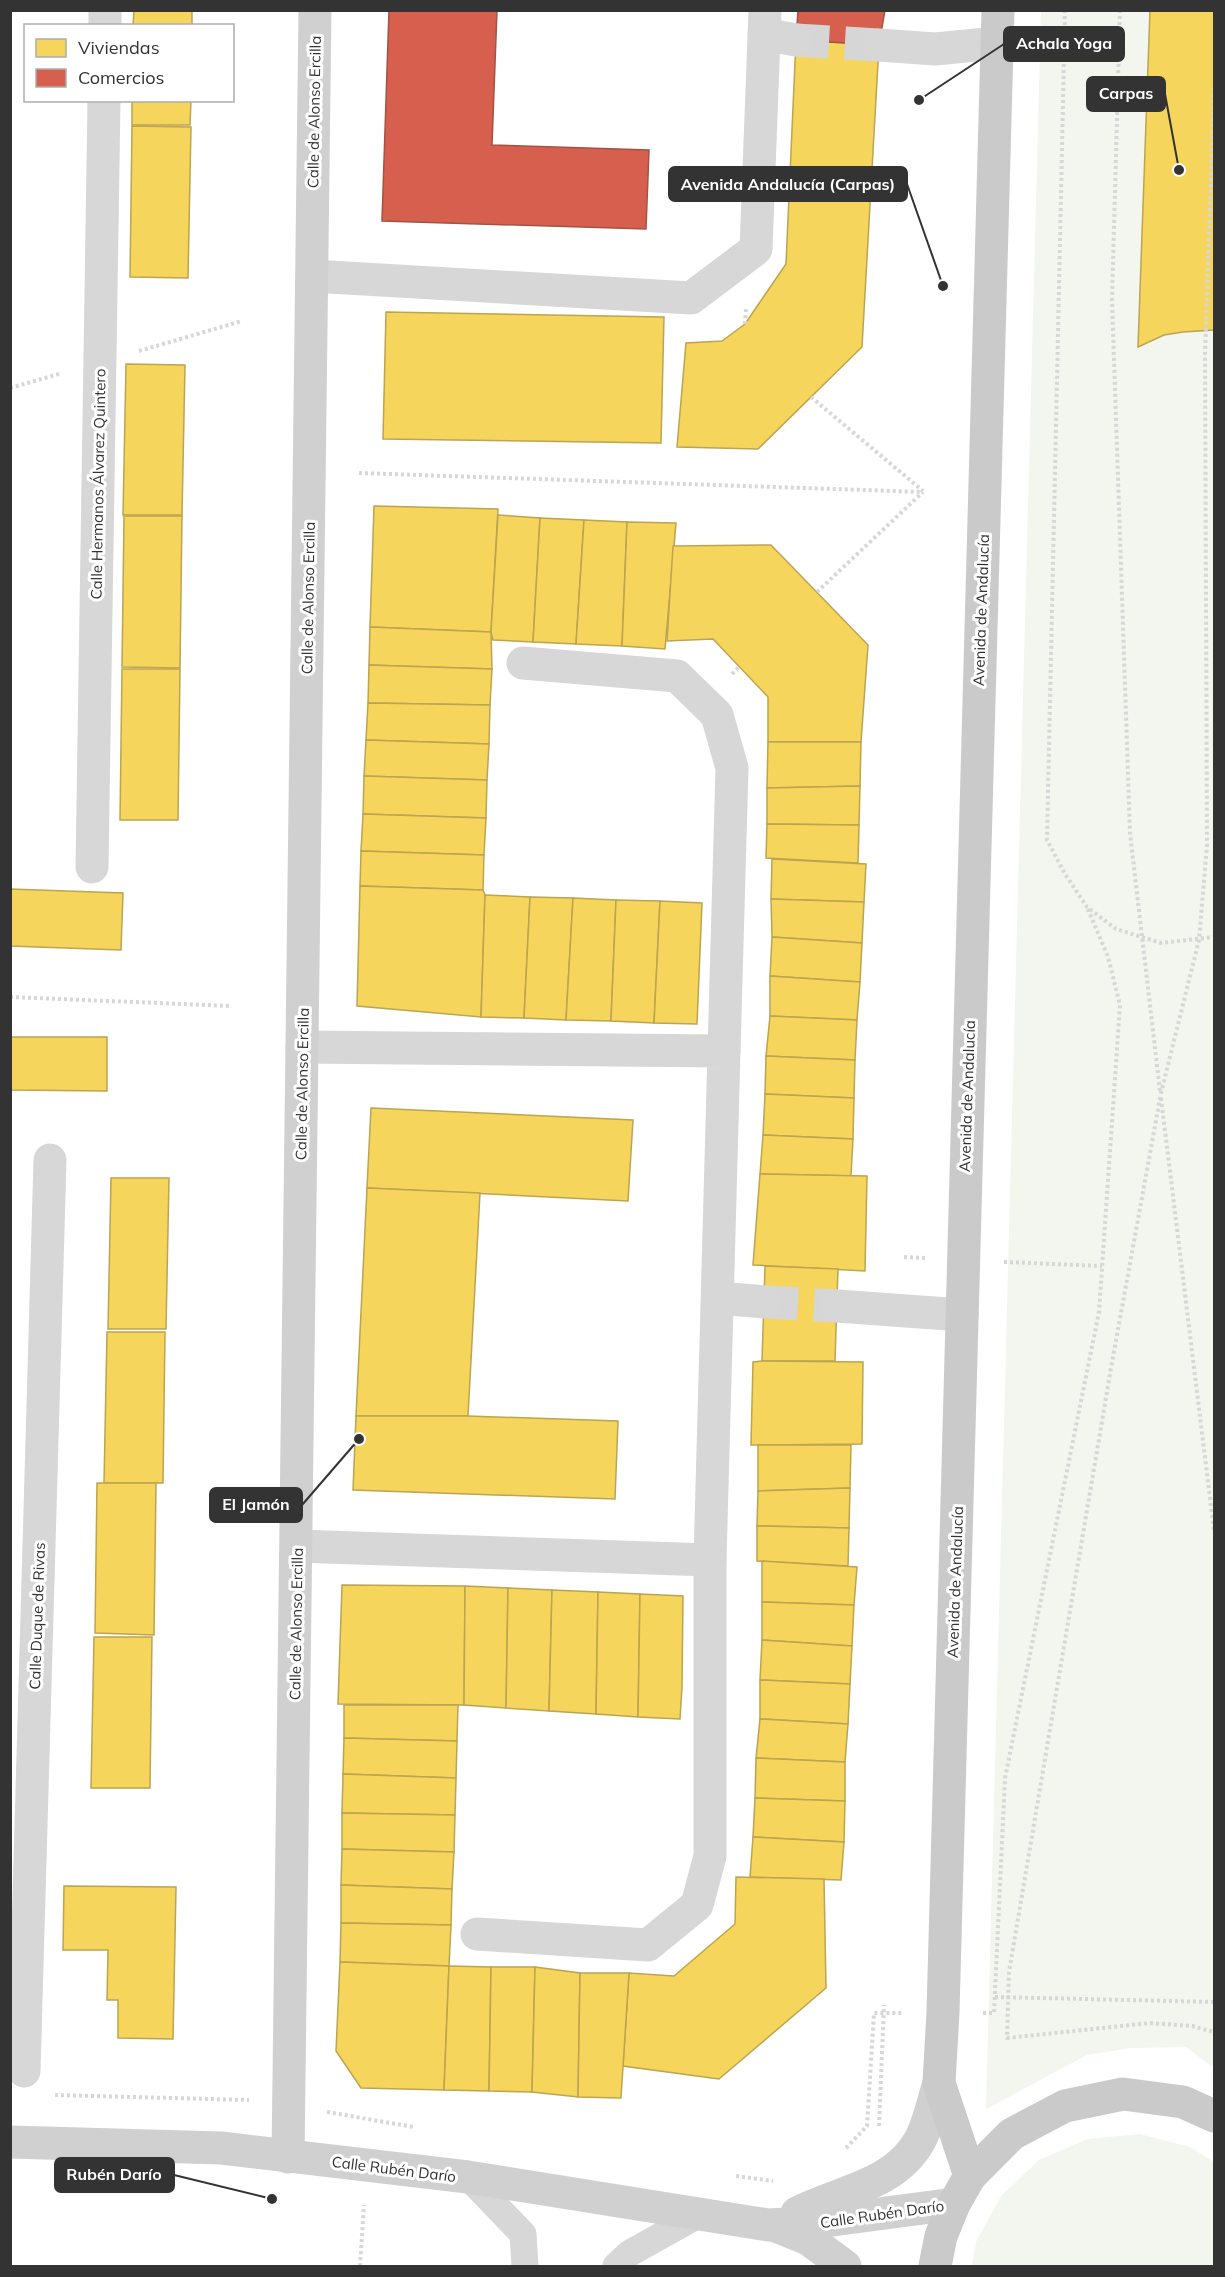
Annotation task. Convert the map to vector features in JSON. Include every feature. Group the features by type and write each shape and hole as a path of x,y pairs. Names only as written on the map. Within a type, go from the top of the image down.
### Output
{"main road":[{"name":"Avenida de Andalucía","path":"970,2176 939,2083 944,1983 998,10"},
{"path":"935,2266 941,2236 954,2204 970,2176 1012,2134 1065,2106 1123,2094 1183,2102 1215,2116"}],"street":[{"name":"Calle de Alonso Ercilla","path":"288,2157 315,10"},
{"path":"312,276 691,298 756,249 764,22 796,40"},
{"path":"879,45 935,49 997,43"},
{"name":"Calle Hermanos Álvarez Quintero","path":"92,867 104,102"},
{"path":"477,1934 648,1945 698,1905 710,1856 710,1560 732,768 717,715 677,676 523,663"},
{"path":"302,1047 724,1051"},
{"name":"Calle Duque de Rivas","path":"24,2072 50,1160"},
{"path":"718,1298 765,1302"},
{"path":"837,1306 962,1315"},
{"path":"297,1546 710,1560"},
{"path":"774,2225 812,2205 873,2182 893,2171 908,2157 919,2141 939,2083"},
{"name":"Calle Rubén Darío","path":"10,2142 221,2148 468,2177 774,2225 821,2222 954,2204"},
{"name":"Calle Rubén Darío","path":"774,2225 808,2240 845,2266"}],"lane":[{"path":"468,2177 523,2234 525,2266"},
{"path":"616,2266 630,2253 700,2214"}],"path":[{"path":"982,2013 994,2013 1005,1778 1099,1312 1120,1005 1108,957 1087,907 1065,874 1047,840 1065,10"},
{"path":"1120,10 1112,300 1130,833 1215,1531"},
{"path":"1215,88 1205,354 1207,845 1199,940 1161,1093 1054,1704 1009,1972 1007,2038 1150,2022 1192,2026 1215,2032"},
{"path":"811,397 923,492"},
{"path":"359,473 923,492"},
{"path":"817,592 923,492"},
{"path":"1087,907 1116,928 1161,944 1215,937"},
{"path":"10,997 232,1006"},
{"path":"904,1257 929,1259"},
{"path":"994,1262 1102,1266"},
{"path":"995,1997 1215,2002"},
{"path":"879,2136 885,2006"},
{"path":"839,2156 867,2126 874,2013 905,2013"},
{"path":"360,2266 367,2166"}],"shaded area":[{"path":"1041,11 1214,11 1214,2068 1186,2047 1131,2048 1087,2055 986,2109"},
{"path":"1140,2134 1190,2147 1214,2162 1214,2266 972,2266 976,2242 1001,2196 1039,2160 1087,2139"}],"building: Viviendas":[{"path":"134,10 192,10 192,24 133,24"},
{"path":"1150,10 1214,10 1214,330 1164,335 1138,347"},
{"path":"796,40 879,45 862,347 758,449 677,447 686,343 722,341 745,324 786,264"},
{"path":"132,102 191,102 190,125 132,125"},
{"path":"132,126 191,127 188,278 130,277"},
{"path":"386,312 664,317 661,443 383,439"},
{"path":"126,364 185,365 182,515 123,515"},
{"path":"374,506 498,509 491,632 370,627"},
{"path":"498,515 540,518 533,642 493,640 491,632"},
{"path":"124,516 182,516 180,668 122,667"},
{"path":"540,518 584,520 576,644 533,642"},
{"path":"584,520 627,522 622,646 576,644"},
{"path":"627,522 676,523 665,649 622,646"},
{"path":"771,545 868,645 861,742 768,742 768,697 713,639 667,641 673,546"},
{"path":"370,627 491,632 492,669 369,665"},
{"path":"369,665 492,669 490,705 368,703"},
{"path":"122,669 180,669 178,820 120,820"},
{"path":"368,703 490,705 489,744 366,740"},
{"path":"366,740 489,744 487,780 364,776"},
{"path":"768,742 861,742 860,786 767,788"},
{"path":"364,776 487,780 486,818 363,814"},
{"path":"860,786 859,825 767,824 767,788"},
{"path":"363,814 486,818 484,855 361,851"},
{"path":"767,824 859,825 858,863 766,858"},
{"path":"361,851 484,855 483,890 360,886"},
{"path":"772,859 866,864 864,902 771,899"},
{"path":"360,886 483,890 485,895 481,1017 357,1006"},
{"path":"10,889 123,893 121,950 10,946"},
{"path":"485,895 530,897 524,1018 481,1017"},
{"path":"530,897 573,898 566,1020 524,1018"},
{"path":"573,898 616,900 611,1021 566,1020"},
{"path":"771,899 864,902 862,943 772,937"},
{"path":"616,900 660,901 654,1023 611,1021"},
{"path":"660,901 702,903 697,1024 654,1023"},
{"path":"772,937 862,943 860,982 770,976"},
{"path":"770,976 860,982 857,1020 770,1016"},
{"path":"770,1016 857,1020 855,1060 766,1056"},
{"path":"10,1037 107,1037 107,1091 10,1090"},
{"path":"766,1056 855,1060 854,1098 765,1094"},
{"path":"765,1094 854,1098 853,1139 763,1135"},
{"path":"371,1108 633,1120 628,1201 367,1188"},
{"path":"763,1135 853,1139 851,1176 760,1174"},
{"path":"760,1174 867,1176 865,1271 753,1265"},
{"path":"111,1178 169,1178 166,1329 108,1329"},
{"path":"367,1188 480,1193 468,1416 356,1416"},
{"path":"765,1266 838,1269 835,1361 762,1361"},
{"path":"107,1332 165,1332 163,1483 104,1483"},
{"path":"753,1362 863,1362 862,1444 751,1445"},
{"path":"356,1416 468,1416 618,1421 615,1499 353,1490"},
{"path":"758,1445 851,1445 850,1488 758,1491"},
{"path":"97,1483 156,1483 154,1635 95,1633"},
{"path":"850,1488 849,1528 757,1526 758,1491"},
{"path":"757,1526 849,1528 848,1566 757,1561"},
{"path":"762,1561 857,1567 854,1605 762,1602"},
{"path":"342,1585 465,1586 464,1705 338,1704"},
{"path":"465,1586 508,1588 506,1708 464,1705"},
{"path":"508,1588 552,1590 549,1711 506,1708"},
{"path":"552,1590 598,1592 596,1714 549,1711"},
{"path":"598,1592 640,1594 638,1717 596,1714"},
{"path":"640,1594 683,1596 680,1719 638,1717"},
{"path":"762,1602 854,1605 852,1646 762,1640"},
{"path":"94,1637 152,1637 150,1788 91,1788"},
{"path":"762,1640 852,1646 850,1684 760,1680"},
{"path":"760,1680 850,1684 848,1724 760,1719"},
{"path":"344,1705 458,1705 457,1741 344,1738"},
{"path":"760,1719 848,1724 845,1762 756,1758"},
{"path":"344,1738 457,1741 456,1778 343,1774"},
{"path":"756,1758 845,1762 845,1801 755,1798"},
{"path":"343,1774 456,1778 455,1815 342,1813"},
{"path":"755,1798 845,1801 844,1842 753,1837"},
{"path":"342,1813 455,1815 454,1852 342,1849"},
{"path":"753,1837 844,1842 841,1880 750,1877"},
{"path":"342,1849 454,1852 452,1889 341,1885"},
{"path":"736,1877 824,1879 826,1988 719,2079 623,2066 629,1973 674,1976 735,1924"},
{"path":"341,1885 452,1889 451,1925 341,1923"},
{"path":"64,1886 176,1887 173,2039 118,2038 118,2000 107,2000 108,1950 63,1950"},
{"path":"341,1923 451,1925 449,1966 340,1962"},
{"path":"340,1962 449,1966 444,2090 361,2088 336,2051"},
{"path":"449,1966 491,1967 489,2091 444,2090"},
{"path":"491,1967 535,1967 532,2092 489,2091"},
{"path":"535,1967 580,1973 578,2097 532,2092"},
{"path":"580,1973 629,1973 621,2098 578,2097"}],"building: Comercios":[{"path":"389,10 497,10 492,145 649,150 646,229 382,221"},
{"path":"798,10 885,10 879,45 796,40"}],"tunnel":[{"path":"796,40 879,45"},
{"path":"765,1302 837,1306"}],"place":[{"name":"Achala Yoga","path":"919,100"},
{"name":"Carpas","path":"1179,170"},
{"name":"Avenida Andalucía (Carpas)","path":"943,286"},
{"name":"El Jamón","path":"359,1439"},
{"name":"Rubén Darío","path":"272,2199"}]}
